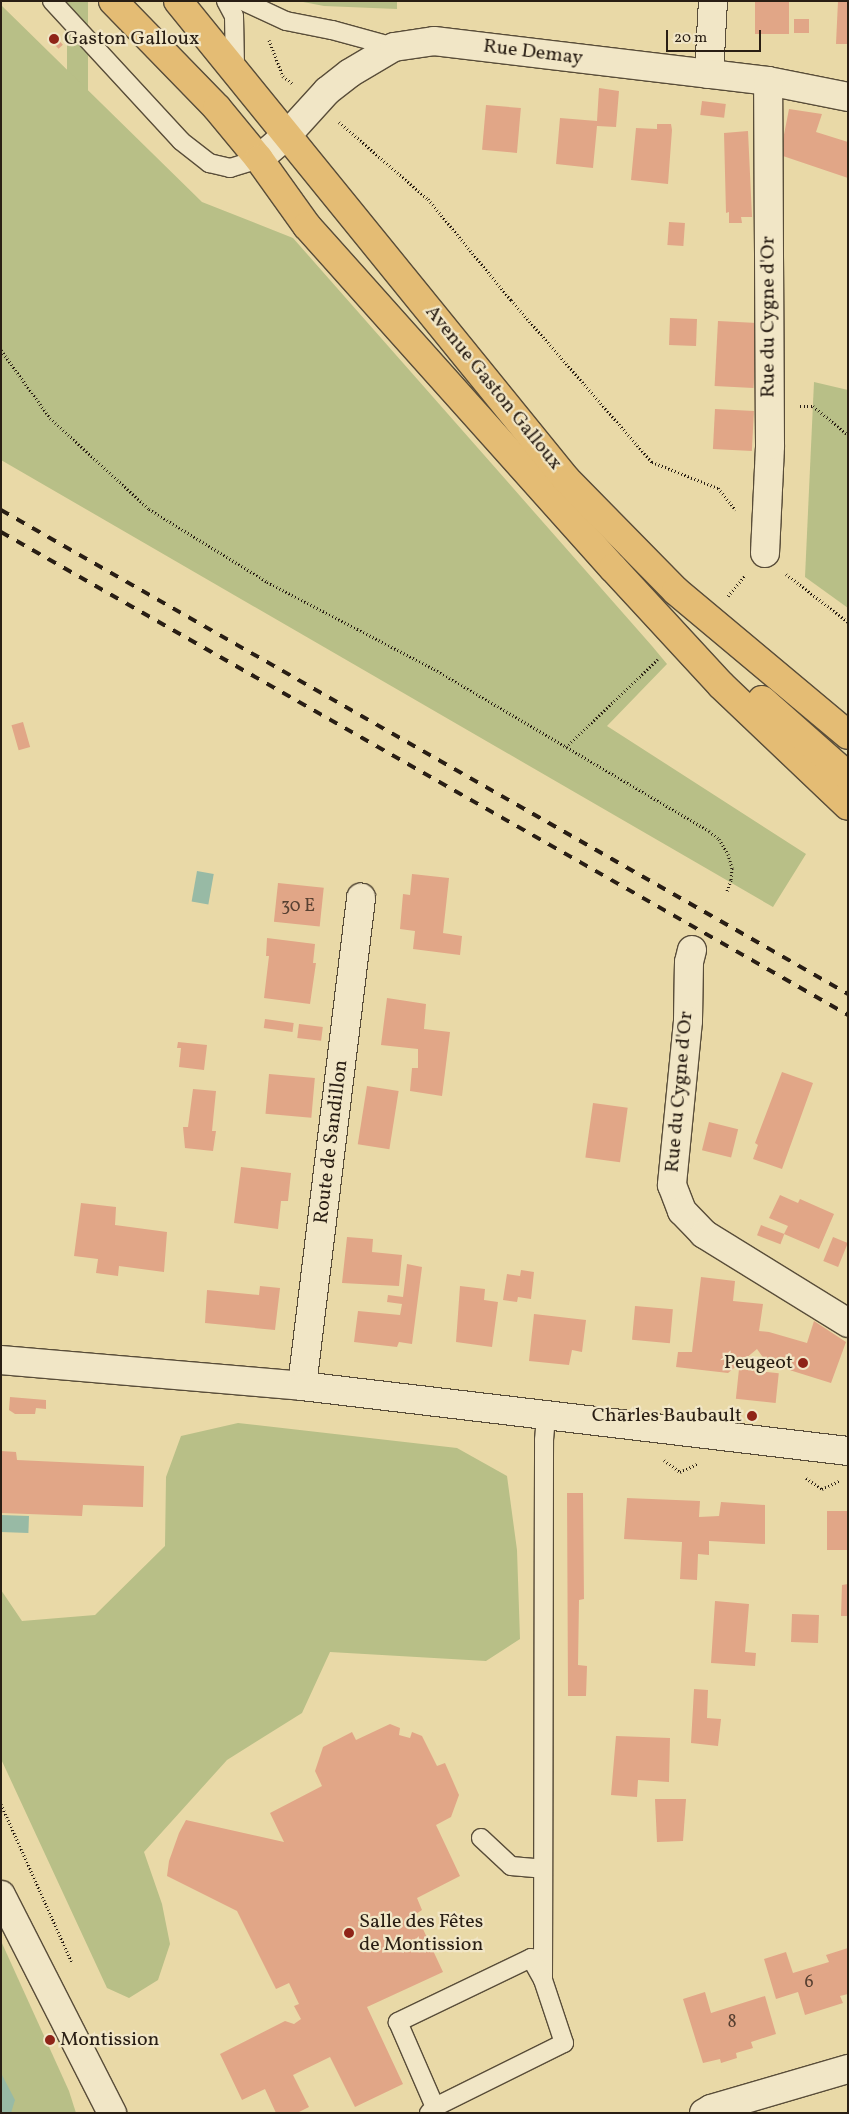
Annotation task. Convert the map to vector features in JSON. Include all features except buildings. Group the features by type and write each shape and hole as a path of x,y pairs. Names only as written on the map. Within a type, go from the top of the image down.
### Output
{"main road":[{"name":"Avenue Gaston Galloux","path":"113,1 217,108 259,159 307,226 613,568"},
{"name":"Avenue Gaston Galloux","path":"178,1 288,134 566,479 676,591 848,735"},
{"path":"613,568 848,776"},
{"path":"613,568 721,685 848,806"}],"street":[{"path":"709,74 713,1"},
{"name":"Rue Demay","path":"259,159 288,134 327,91 350,73 394,47 434,41 709,74 768,82 848,97"},
{"name":"Rue du Cygne d'Or","path":"765,553 770,407 768,82"},
{"name":"Route de Sandillon","path":"302,1386 361,898"},
{"name":"Rue du Cygne d'Or","path":"692,950 688,962 688,1021 672,1185 682,1211 704,1234 848,1323"},
{"path":"1,1360 302,1386 848,1451"},
{"path":"1,1894 112,2113"},
{"path":"704,2113 711,2109 848,2069"}],"lane":[{"path":"52,1 180,141 209,163 230,168 259,159"},
{"path":"226,1 234,16 235,69"},
{"path":"243,1 286,21 332,30 394,47"},
{"path":"543,1980 544,1440 546,1416"},
{"path":"480,1838 511,1866 543,1869"},
{"path":"531,1958 543,1980 564,2043 432,2110 398,2022 531,1958"}],"path":[{"path":"266,33 283,76"},
{"path":"350,130 428,199 511,300 652,462 718,488 731,502 765,553 792,580 848,622"},
{"path":"1,350 50,418 149,509 267,582 434,669 709,831 719,839 728,854 732,868 731,880 727,891"},
{"path":"770,407 813,406 848,435"},
{"path":"725,599 765,553"},
{"path":"566,747 661,656"},
{"path":"1,1804 76,1972"}],"green space":[{"path":"67,1 88,1 88,166 67,166"},
{"path":"298,1 397,1 397,9 324,6"},
{"path":"1,5 202,202 293,238 652,646 667,664 607,726 806,854 773,907 1,460"},
{"path":"814,382 848,390 848,608 805,577"},
{"path":"238,1423 457,1448 507,1476 517,1550 520,1639 486,1661 330,1652 302,1713 227,1760 144,1852 162,1904 170,1944 158,1980 129,1998 107,1988 1,1759 1,1590 22,1621 95,1615 165,1546 166,1477 181,1436"},
{"path":"1,1941 69,2091 76,2113 1,2113"}],"shaded area":[{"path":"197,871 214,874 208,904 192,902"},
{"path":"1,1515 29,1516 28,1533 1,1532"},
{"path":"1,2073 15,2100 11,2113 1,2113"}],"railway":[{"path":"1,510 848,994"},
{"path":"1,532 848,1015"}],"place":[{"name":"Gaston Galloux","path":"54,39"},
{"name":"Peugeot","path":"803,1363"},
{"name":"Charles Baubault","path":"752,1416"},
{"name":"Salle des Fêtes de Montission","path":"349,1933"},
{"name":"Montission","path":"50,2040"}]}
